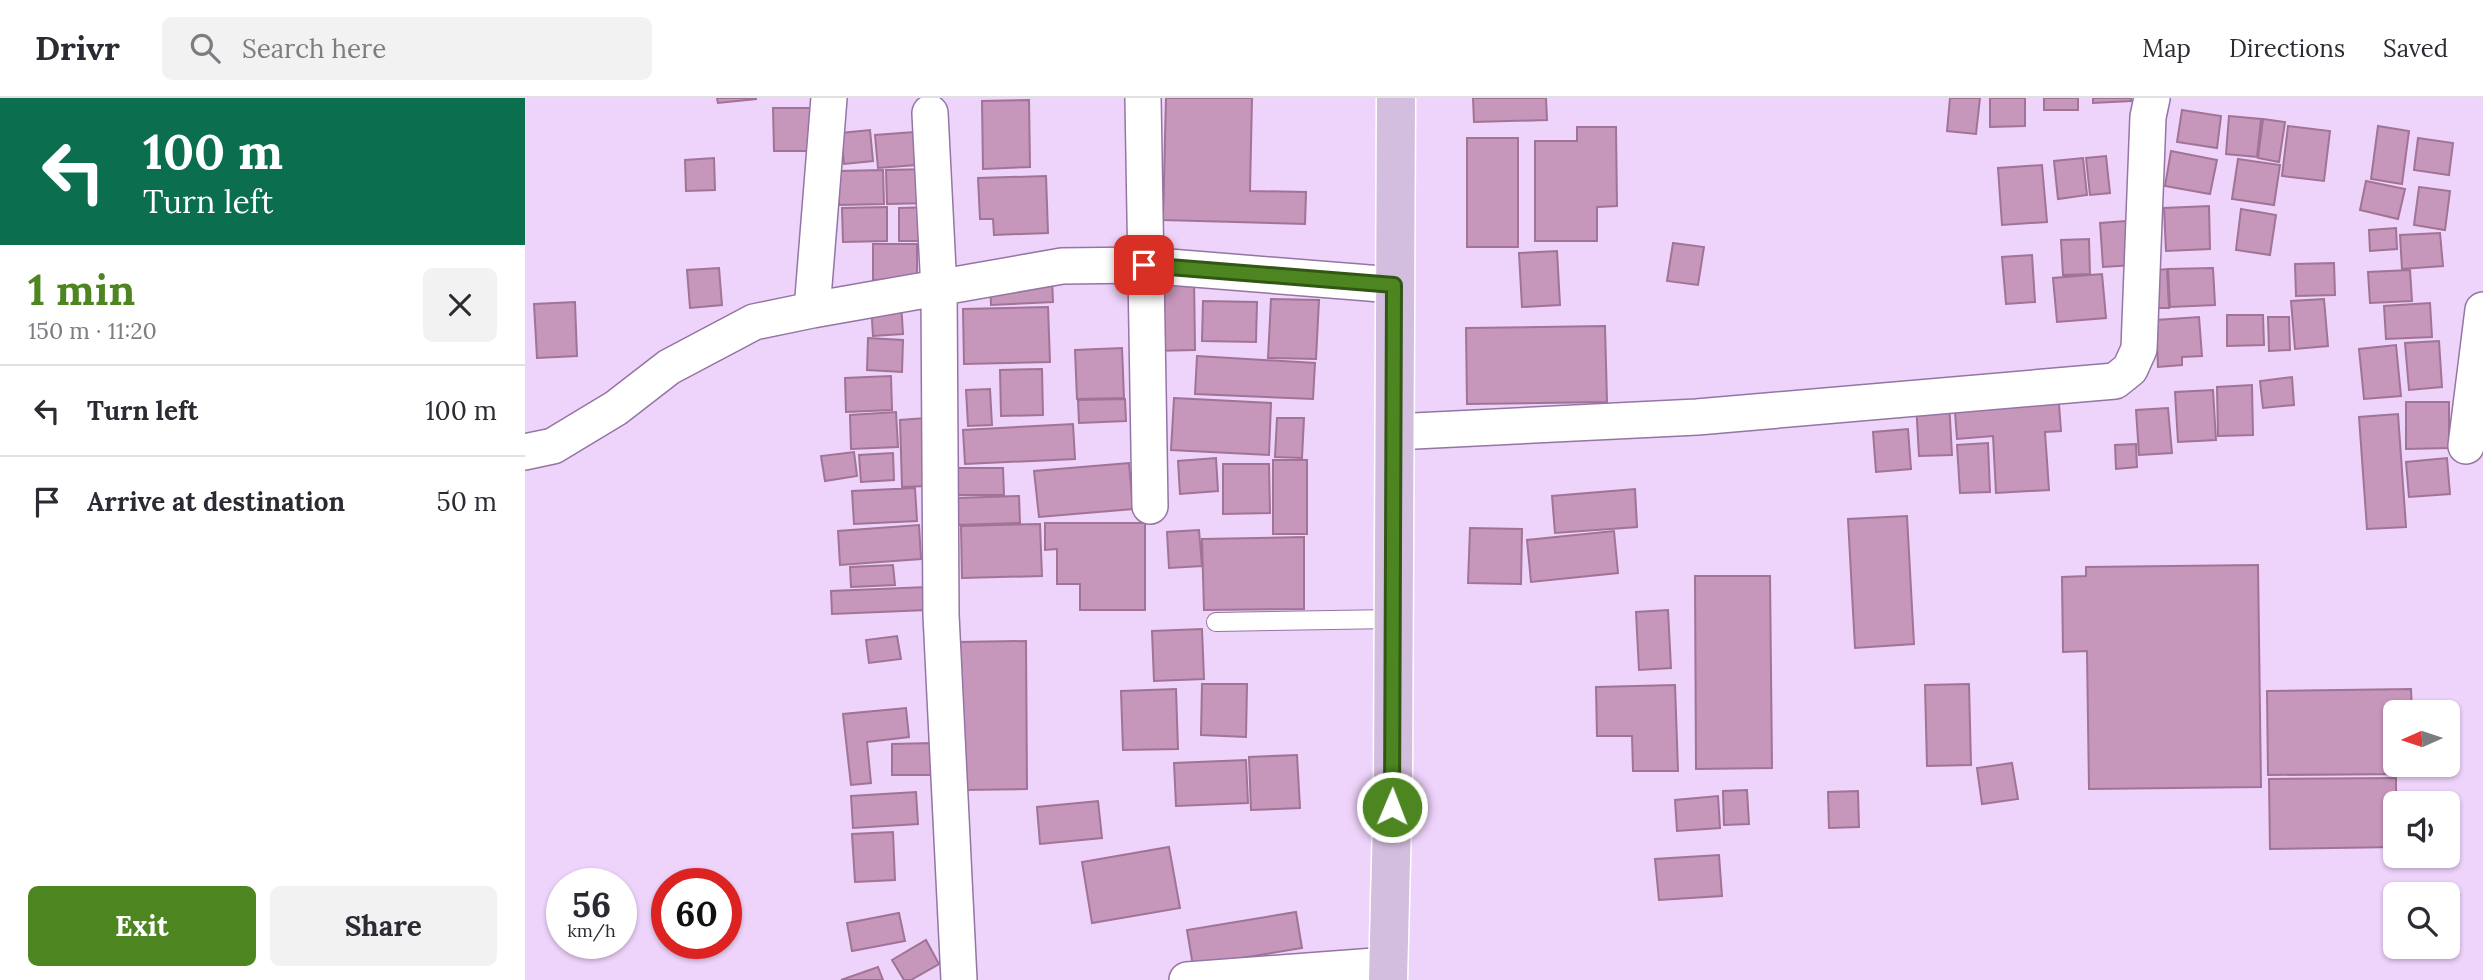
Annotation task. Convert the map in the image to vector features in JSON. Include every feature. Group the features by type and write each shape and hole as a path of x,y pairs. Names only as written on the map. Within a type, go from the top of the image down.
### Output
{"main road":[{"path":"1388,973 1396,98"}],"street":[{"path":"812,310 829,98"},
{"path":"1143,98 1150,506"},
{"path":"1394,432 1697,417 2115,381 2130,369 2139,349 2151,98"},
{"path":"930,113 939,290 941,615 958,980"},
{"path":"525,452 553,446 616,408 669,368 754,323 812,310 939,290 1062,266 1144,265 1394,285"},
{"path":"2466,446 2483,310"},
{"path":"1187,980 1388,973"}],"lane":[{"path":"1216,622 1393,619"}],"building":[{"path":"717,98 756,98 756,99 718,103"},
{"path":"1166,98 1252,98 1250,191 1306,192 1305,224 1163,220"},
{"path":"1473,98 1546,98 1547,120 1474,122"},
{"path":"1950,98 1980,98 1976,134 1947,131"},
{"path":"1990,98 2025,98 2025,126 1990,127"},
{"path":"2044,98 2078,98 2078,110 2044,110"},
{"path":"2093,98 2131,98 2131,101 2093,103"},
{"path":"1029,100 1030,167 983,169 982,101"},
{"path":"773,108 816,108 816,151 774,151"},
{"path":"2182,110 2221,116 2217,148 2177,142"},
{"path":"2229,116 2261,119 2257,157 2226,154"},
{"path":"2263,119 2285,122 2279,162 2258,158"},
{"path":"2288,126 2330,131 2324,181 2282,176"},
{"path":"2378,126 2409,131 2402,184 2371,179"},
{"path":"1577,127 1616,127 1617,206 1597,207 1597,241 1535,241 1535,141 1577,141"},
{"path":"870,130 873,161 844,164 841,133"},
{"path":"914,132 916,165 878,168 875,135"},
{"path":"1467,138 1518,138 1518,247 1467,247"},
{"path":"2418,138 2453,143 2449,175 2414,170"},
{"path":"2171,151 2217,160 2210,194 2165,186"},
{"path":"2106,156 2110,193 2090,195 2086,158"},
{"path":"714,158 715,190 686,191 685,160"},
{"path":"2083,158 2087,195 2058,199 2054,161"},
{"path":"2238,159 2280,165 2274,205 2232,199"},
{"path":"2042,165 2047,222 2002,225 1998,168"},
{"path":"931,169 932,203 887,204 886,170"},
{"path":"883,170 884,204 839,205 839,171"},
{"path":"1046,176 1048,233 994,235 993,219 980,219 978,178"},
{"path":"2366,181 2405,189 2398,219 2360,210"},
{"path":"2419,187 2450,191 2445,230 2414,225"},
{"path":"2209,206 2210,249 2166,251 2164,208"},
{"path":"887,207 887,241 843,242 842,208"},
{"path":"934,207 935,241 899,241 899,208"},
{"path":"2241,209 2276,215 2270,255 2236,250"},
{"path":"2139,220 2134,265 2103,267 2100,223"},
{"path":"2396,228 2397,249 2370,251 2369,230"},
{"path":"2440,233 2443,266 2402,269 2400,235"},
{"path":"2089,239 2090,274 2063,275 2061,240"},
{"path":"1673,243 1704,247 1698,285 1667,281"},
{"path":"873,244 917,244 917,279 873,280"},
{"path":"1557,251 1560,305 1522,307 1519,253"},
{"path":"2032,255 2035,302 2006,304 2002,257"},
{"path":"2334,263 2335,295 2296,296 2295,264"},
{"path":"719,268 722,305 690,308 687,270"},
{"path":"2213,268 2215,305 2170,307 2168,269"},
{"path":"2167,269 2169,308 2149,308 2148,271"},
{"path":"2410,270 2412,301 2370,303 2368,272"},
{"path":"2102,274 2106,318 2057,322 2053,278"},
{"path":"1194,278 1195,350 1152,351 1150,279"},
{"path":"1052,279 1053,302 991,305 990,282"},
{"path":"1271,299 1319,300 1316,359 1268,358"},
{"path":"2324,299 2328,346 2295,349 2291,301"},
{"path":"1203,301 1257,302 1256,342 1202,341"},
{"path":"575,302 577,356 537,358 534,304"},
{"path":"901,302 903,334 873,336 871,304"},
{"path":"2430,303 2432,337 2386,339 2384,306"},
{"path":"1048,307 1050,362 964,364 963,309"},
{"path":"2227,315 2263,315 2264,345 2227,346"},
{"path":"2199,317 2202,356 2182,357 2182,365 2158,367 2156,320"},
{"path":"2268,317 2289,317 2290,350 2269,351"},
{"path":"1605,326 1607,402 1467,404 1466,328"},
{"path":"868,338 903,340 902,372 867,370"},
{"path":"2439,341 2442,387 2409,390 2405,343"},
{"path":"2396,345 2401,396 2364,399 2359,349"},
{"path":"1122,348 1124,398 1077,399 1075,350"},
{"path":"1197,356 1315,363 1313,399 1195,394"},
{"path":"1042,369 1043,415 1001,416 1000,370"},
{"path":"891,376 892,410 846,412 845,378"},
{"path":"2292,377 2294,405 2263,408 2260,381"},
{"path":"2252,385 2253,435 2218,436 2217,387"},
{"path":"990,389 992,425 968,426 966,390"},
{"path":"2213,390 2216,440 2178,442 2175,392"},
{"path":"2058,391 2061,431 2045,432 2049,490 1996,493 1993,436 1957,439 1954,399"},
{"path":"1174,398 1271,403 1269,455 1171,450"},
{"path":"1125,399 1126,421 1079,423 1078,400"},
{"path":"1949,401 1952,455 1919,456 1916,403"},
{"path":"2406,402 2449,402 2449,448 2406,449"},
{"path":"2168,408 2172,453 2139,455 2136,410"},
{"path":"896,412 898,447 851,449 850,415"},
{"path":"2398,414 2406,527 2367,529 2359,417"},
{"path":"925,418 927,486 902,487 900,420"},
{"path":"1277,418 1304,418 1302,458 1275,457"},
{"path":"1073,424 1075,459 965,464 963,430"},
{"path":"1908,429 1911,469 1876,472 1873,432"},
{"path":"1988,443 1990,492 1960,493 1957,445"},
{"path":"2136,444 2137,467 2116,469 2115,445"},
{"path":"854,452 857,476 825,481 821,456"},
{"path":"893,453 894,480 861,482 859,455"},
{"path":"1216,458 1218,491 1180,494 1178,461"},
{"path":"2447,458 2450,494 2409,497 2406,462"},
{"path":"1273,460 1307,460 1307,534 1273,534"},
{"path":"1129,463 1133,509 1039,517 1034,471"},
{"path":"1223,464 1269,464 1270,513 1223,514"},
{"path":"956,468 1003,468 1004,495 957,495"},
{"path":"915,488 917,521 854,524 852,491"},
{"path":"1635,489 1637,527 1555,533 1552,496"},
{"path":"1019,496 1020,523 955,525 955,498"},
{"path":"1907,516 1914,644 1855,648 1848,519"},
{"path":"1045,523 1145,523 1145,610 1080,610 1080,584 1057,584 1057,549 1045,550"},
{"path":"1040,524 1042,576 962,578 961,526"},
{"path":"919,525 921,559 840,565 838,531"},
{"path":"1470,528 1522,529 1521,584 1468,583"},
{"path":"1199,530 1202,566 1169,568 1167,532"},
{"path":"1614,531 1618,573 1531,582 1527,540"},
{"path":"1304,537 1304,609 1204,610 1202,539"},
{"path":"893,565 895,585 851,587 850,567"},
{"path":"2258,565 2261,787 2089,789 2087,651 2063,652 2062,577 2086,576 2086,567"},
{"path":"1695,576 1770,576 1772,768 1696,769"},
{"path":"927,587 927,610 832,614 831,591"},
{"path":"1668,610 1671,668 1639,670 1636,612"},
{"path":"1202,629 1204,679 1154,681 1152,631"},
{"path":"897,636 901,659 869,663 866,640"},
{"path":"1026,641 1027,789 961,790 958,642"},
{"path":"1202,684 1247,684 1246,737 1201,735"},
{"path":"1969,684 1971,765 1927,766 1925,685"},
{"path":"1675,685 1678,771 1633,771 1632,736 1597,736 1596,687"},
{"path":"1176,689 1178,749 1123,750 1121,691"},
{"path":"2411,689 2411,700 2383,700 2383,774 2268,775 2267,691"},
{"path":"906,708 909,737 867,742 871,783 851,785 843,714"},
{"path":"932,743 932,775 892,775 892,744"},
{"path":"1297,755 1300,808 1251,810 1249,757"},
{"path":"1246,760 1248,803 1176,806 1174,763"},
{"path":"2012,763 2018,799 1982,804 1977,768"},
{"path":"2396,778 2396,791 2383,791 2383,847 2270,849 2269,779"},
{"path":"1747,790 1749,824 1724,825 1723,791"},
{"path":"1858,791 1859,827 1829,828 1828,792"},
{"path":"916,792 918,824 853,828 851,796"},
{"path":"1718,796 1720,828 1677,831 1675,800"},
{"path":"1098,801 1102,838 1040,844 1037,807"},
{"path":"893,832 895,880 855,882 852,834"},
{"path":"1169,847 1180,908 1092,923 1082,862"},
{"path":"1719,855 1722,896 1659,900 1655,859"},
{"path":"1296,912 1302,948 1193,966 1187,930"},
{"path":"899,913 905,941 852,951 847,923"},
{"path":"926,940 939,964 911,980 904,980 892,960"},
{"path":"878,967 883,980 841,980"}],"route":[{"path":"1144,265 1394,285 1392,807"}]}
